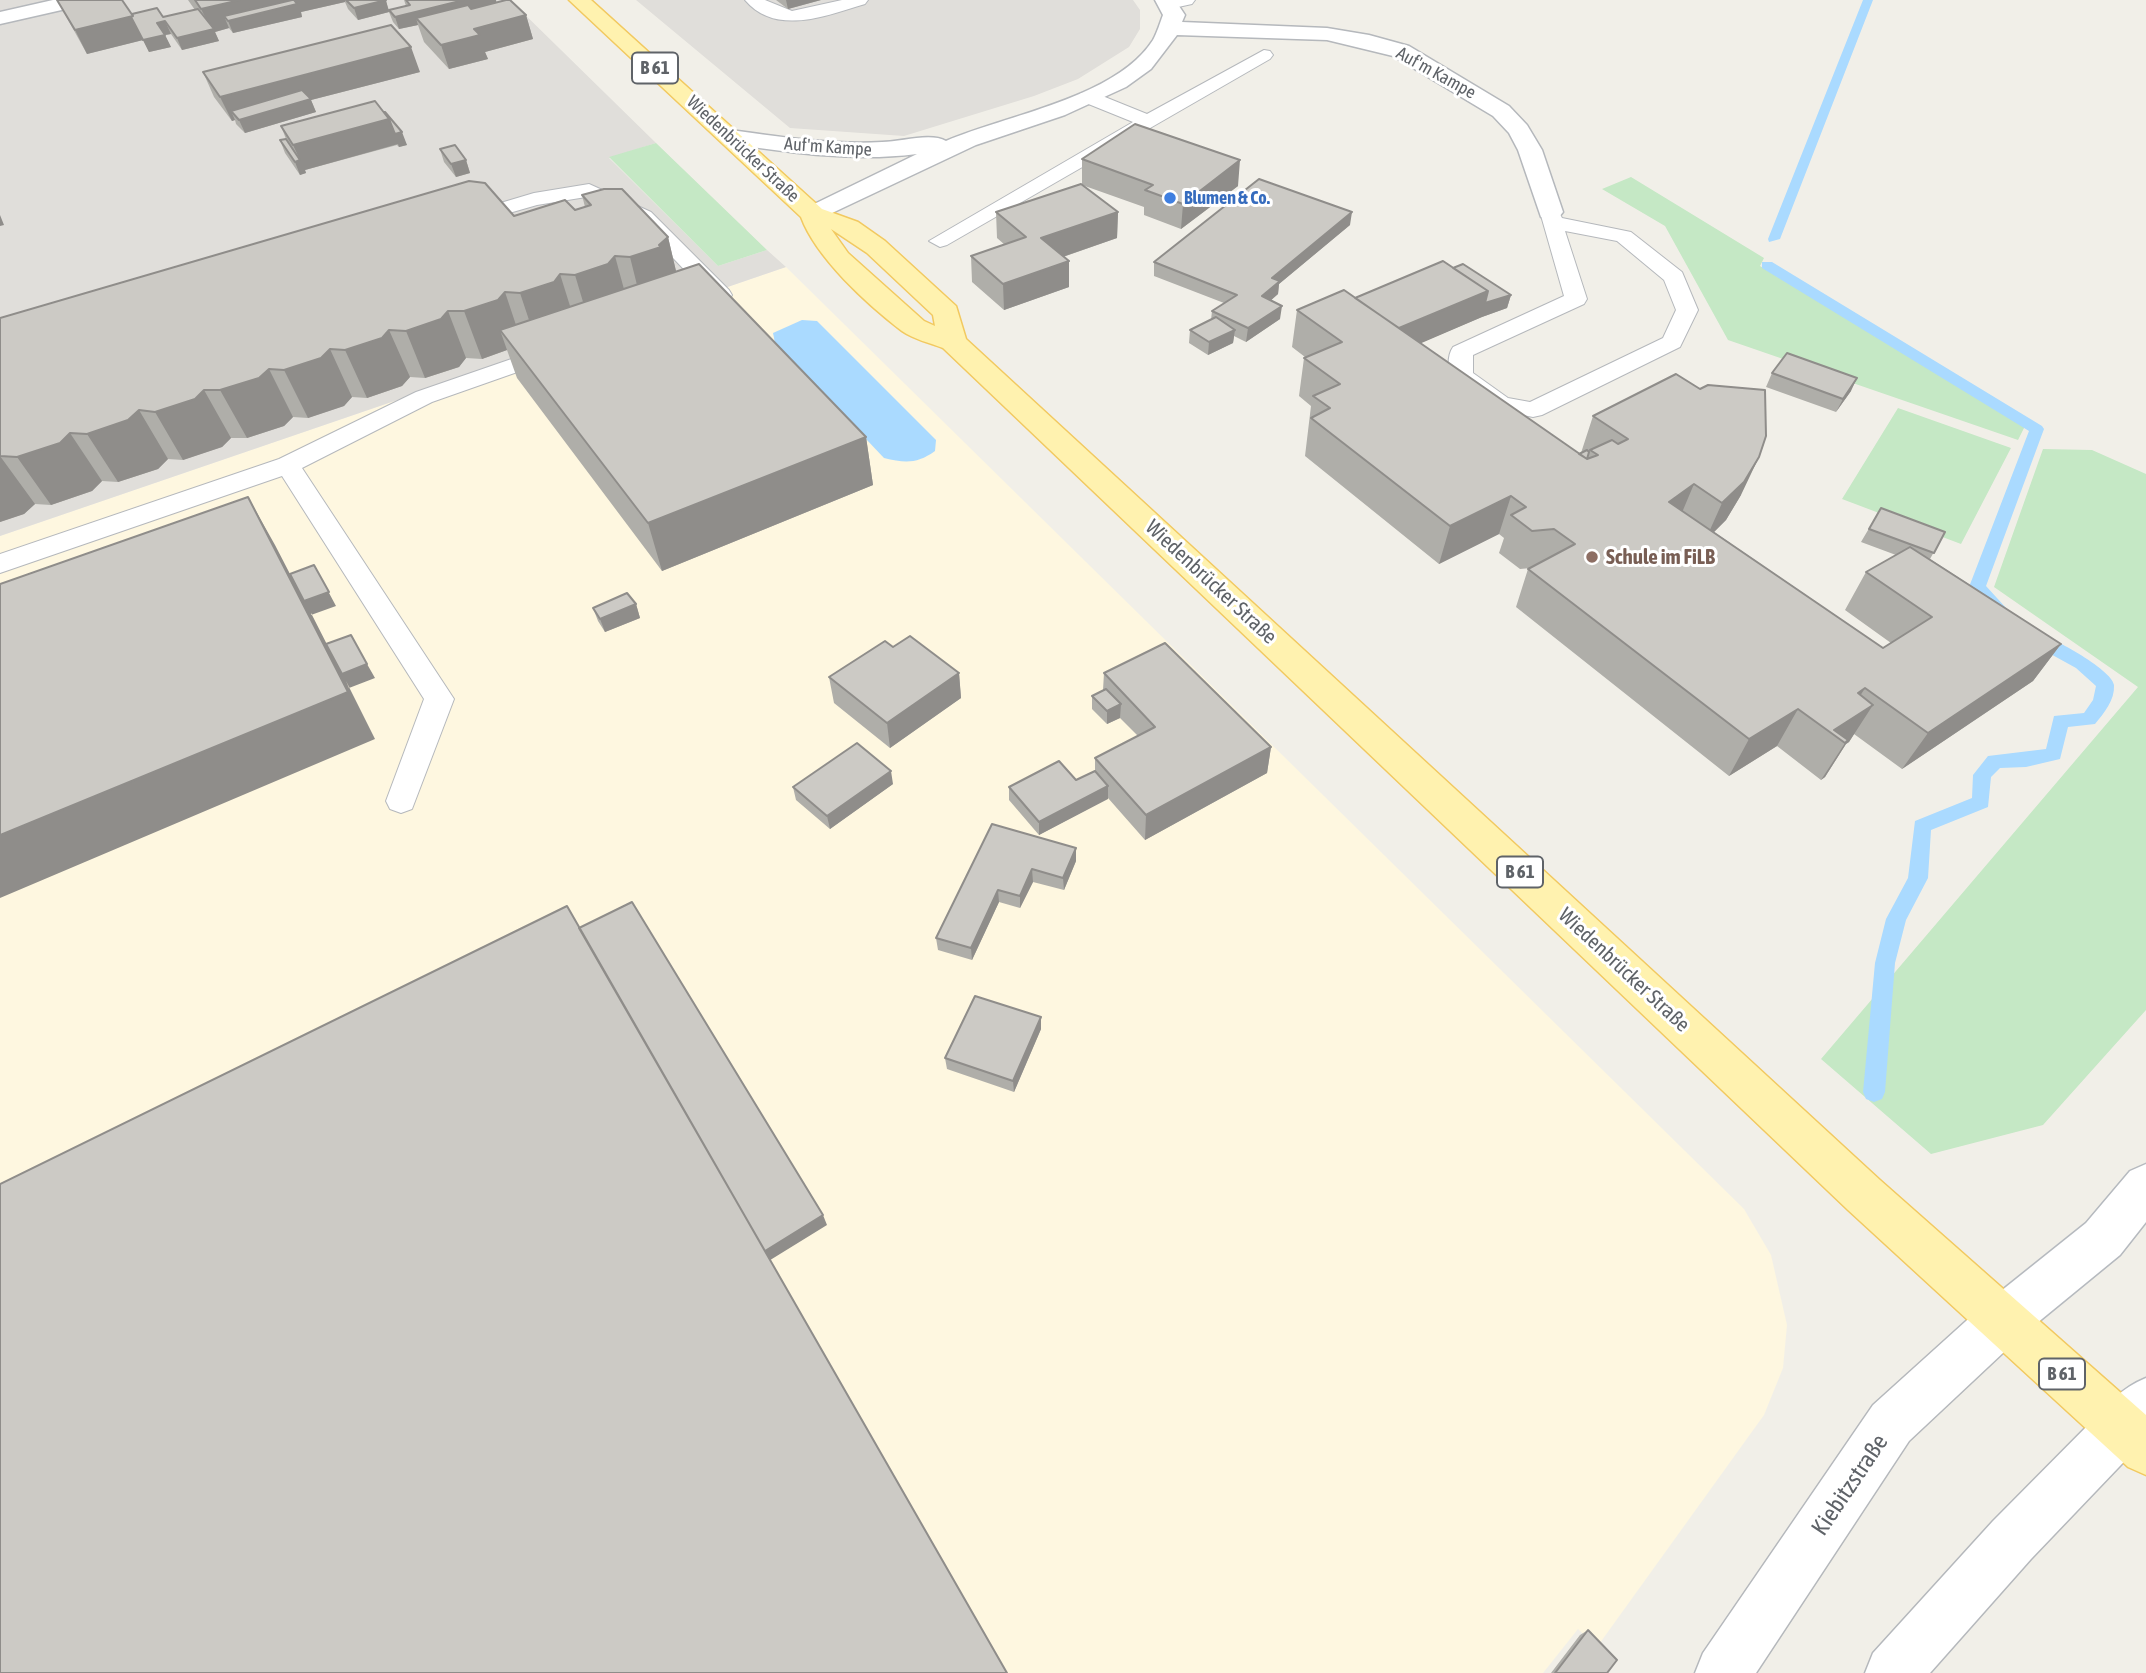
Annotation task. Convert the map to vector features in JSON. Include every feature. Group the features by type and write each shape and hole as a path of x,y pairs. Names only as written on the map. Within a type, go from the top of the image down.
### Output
{"main road":[{"name":"Wiedenbrücker Straße","path":"579,0 813,214 821,236 839,260 914,327 953,342 1854,1186 2003,1320 2138,1426"}],"street":[{"path":"0,18 81,0"},
{"path":"1171,28 1173,1"},
{"name":"Auf'm Kampe","path":"731,137 826,151 867,152 969,139 1046,115 1088,97 1138,67 1166,40 1171,28 1327,34 1352,37 1401,51 1501,111 1530,150 1551,217"},
{"name":"Auf'm Kampe","path":"813,214 969,139"},
{"name":"Auf'm Kampe","path":"790,193 925,146"},
{"name":"Kiebitzstraße","path":"1723,1673 1891,1423 2003,1320 2103,1239 2146,1186"},
{"path":"1893,1673 2012,1540 2138,1426"}],"lane":[{"path":"754,0 770,13 799,18 859,0"},
{"path":"940,241 1264,55"},
{"path":"1088,97 1146,121"},
{"path":"441,227 534,199 589,190 609,197 644,216 722,295 691,303"},
{"path":"1551,217 1624,236 1674,277 1687,310 1672,342 1532,410 1501,404 1461,376 1461,352 1576,299 1551,217"},
{"path":"0,564 288,465 424,397 577,343"},
{"path":"288,465 439,699 401,801"}],"shaded area":[{"path":"0,0 510,0 656,143 609,158 718,266 767,250 786,267 0,536"},
{"path":"636,0 1133,0 1140,10 1140,29 1129,47 1078,79 1034,96 904,136 790,128"},
{"path":"786,267 1744,1209 1771,1255 1787,1325 1783,1368 1764,1415 1597,1647 1578,1629 1543,1673 0,1673 0,536"}],"green space":[{"path":"656,143 767,250 718,266 609,157"},
{"path":"1631,177 1764,258 1760,266 2025,426 2018,440 1728,340 1665,226 1602,189"},
{"path":"1898,408 2011,448 1961,544 1842,499"},
{"path":"2043,449 2092,450 2146,474 2146,1010 2043,1125 1931,1154 1821,1059 2138,687 1994,587"}],"water":[{"path":"802,320 817,321 936,440 935,451 911,461 884,458 775,343 773,333"}],"building":[{"path":"57,0 122,0 133,16 75,30"},
{"path":"195,0 240,0 201,9"},
{"path":"294,0 297,4 228,21 224,16"},
{"path":"346,0 386,0 354,8"},
{"path":"406,0 464,0 395,17 389,10 410,5"},
{"path":"510,0 526,15 474,29 480,35 441,45 416,18 468,5 471,9"},
{"path":"157,8 163,17 198,9 214,29 177,38 165,21 157,23 165,35 143,40 132,14"},
{"path":"391,25 411,47 220,97 203,72"},
{"path":"302,90 311,99 239,120 231,111"},
{"path":"375,101 389,119 293,145 281,126"},
{"path":"385,112 402,132 395,134"},
{"path":"1135,124 1240,160 1183,204 1145,190 1153,185 1082,159"},
{"path":"286,139 300,160 295,162 280,140"},
{"path":"455,145 466,160 451,164 440,149"},
{"path":"1259,179 1352,212 1272,278 1280,281 1262,296 1282,306 1248,328 1212,311 1237,295 1154,262"},
{"path":"469,181 485,183 514,216 565,200 575,210 591,205 582,195 604,189 622,189 668,237 659,245 661,247 630,257 615,256 608,264 575,275 560,274 554,282 520,293 505,292 498,300 464,311 448,311 441,319 406,331 389,330 382,338 345,350 330,349 321,358 284,370 269,369 259,378 220,390 204,390 195,399 155,412 139,410 128,420 87,434 70,433 60,443 17,457 0,456 0,318"},
{"path":"1081,184 1118,212 1041,238 1069,261 1003,284 971,256 1026,237 996,212"},
{"path":"1443,261 1488,291 1399,328 1355,298"},
{"path":"699,264 866,437 648,523 500,330"},
{"path":"1463,264 1511,295 1485,303 1488,291 1453,268"},
{"name":"Schule im FiLB","path":"1344,290 1587,459 1598,455 1590,450 1612,440 1618,444 1628,439 1593,416 1676,374 1700,389 1708,385 1765,390 1766,436 1759,457 1744,482 1722,503 1694,484 1669,502 1883,648 1932,617 1866,572 1910,547 2061,644 1928,733 1865,688 1858,693 1873,705 1834,730 1848,740 1845,743 1798,709 1749,739 1528,569 1575,544 1554,529 1532,531 1511,515 1526,507 1511,496 1450,526 1311,418 1330,408 1313,396 1340,384 1304,358 1342,342 1297,310"},
{"path":"1216,317 1235,330 1209,342 1190,330"},
{"path":"1787,353 1857,378 1843,399 1772,373"},
{"path":"1587,450 1589,452 1587,459 1579,454"},
{"path":"248,497 348,692 0,835 0,584"},
{"path":"1881,508 1945,532 1934,553 1869,529"},
{"path":"314,565 329,592 304,601 290,574"},
{"path":"627,593 636,604 600,619 593,608"},
{"path":"351,635 367,664 342,674 326,644"},
{"path":"910,636 959,673 887,723 829,677 885,641 893,647"},
{"path":"1165,643 1271,747 1146,815 1095,758 1155,727 1104,673"},
{"path":"1106,689 1121,704 1107,711 1092,696"},
{"path":"857,743 891,771 827,816 793,787"},
{"path":"1059,761 1076,780 1095,771 1108,786 1039,822 1009,787"},
{"path":"992,824 1076,848 1063,878 1032,869 1020,896 998,890 971,948 936,938"},
{"path":"632,902 823,1215 765,1251 579,928"},
{"path":"567,906 1007,1673 0,1673 0,1184"},
{"path":"975,996 1041,1017 1013,1081 945,1058"},
{"path":"1588,1630 1617,1660 1607,1673 1555,1673"}],"waterway":[{"path":"1774,239 1868,0"},
{"path":"1767,265 2037,429 1977,587 2001,613"},
{"path":"1874,1092 1885,963 1896,919 1918,878 1922,826 1981,802 1982,775 1995,761 2026,760 2054,754 2060,721 2089,719 2102,702 2105,684 2082,664 2033,637"}],"place":[{"name":"Blumen & Co.","path":"1170,198"},
{"name":"Schule im FiLB","path":"1592,557"}]}
